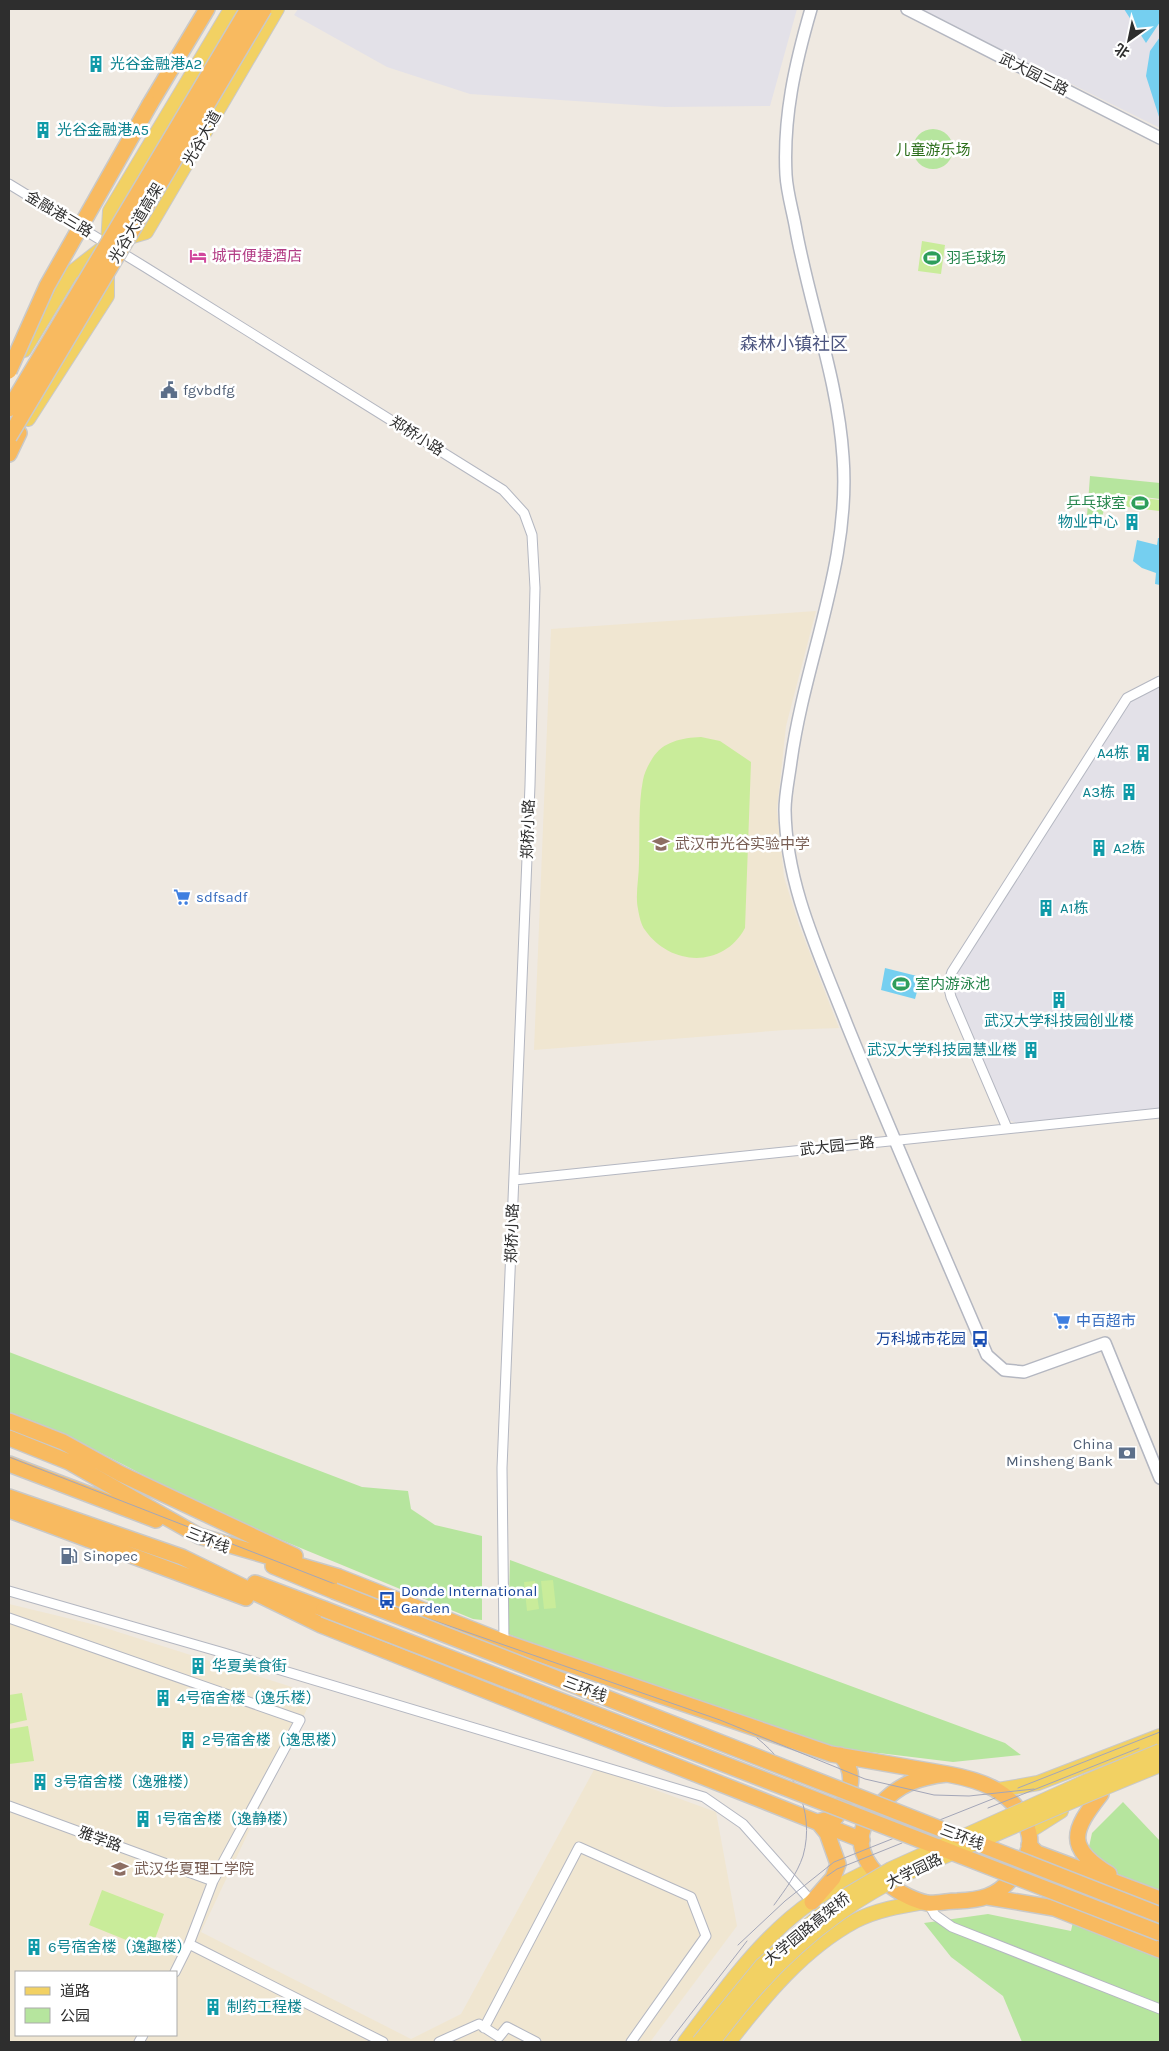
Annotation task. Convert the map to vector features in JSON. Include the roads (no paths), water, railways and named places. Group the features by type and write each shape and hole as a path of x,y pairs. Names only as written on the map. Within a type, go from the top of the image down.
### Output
{"highway":[{"path":"9,371 47,286 150,104 207,9"},
{"name":"光谷大道高架","path":"9,409 248,9"},
{"name":"光谷大道高架","path":"9,454 14,435 264,9"},
{"path":"9,1421 63,1442 121,1474 340,1576 504,1642 831,1754 947,1774 985,1783 998,1790 1014,1804 1037,1853 1160,1899"},
{"path":"9,1438 69,1462 199,1536 340,1576"},
{"path":"47,1453 78,1458 121,1474"},
{"name":"三环线","path":"9,1464 199,1536 334,1591 1160,1915"},
{"name":"三环线","path":"9,1487 182,1557 324,1608 1160,1933"},
{"path":"9,1496 182,1557 325,1627"},
{"path":"9,1510 325,1627 862,1840"},
{"path":"818,1822 836,1817 850,1788 852,1779 849,1764 840,1755"},
{"path":"947,1774 916,1780 892,1792 864,1826 862,1840 865,1854 872,1869 894,1889 926,1903 971,1900 1001,1891 1020,1868 1029,1839"},
{"path":"1101,1794 1084,1816 1079,1827 1077,1838 1080,1848 1084,1856 1131,1888"},
{"path":"812,1902 833,1878 838,1864 827,1833 818,1822"},
{"path":"986,1896 1054,1908 1160,1950"}],"main road":[{"path":"9,449 14,435 107,296 110,211 231,9"},
{"name":"光谷大道","path":"9,375 71,273 108,244 146,232 278,9"},
{"path":"998,1790 1038,1783 1160,1736"},
{"name":"大学园路高架桥","path":"699,2042 762,1965 847,1895 891,1869 1085,1782 1160,1751"},
{"name":"大学园路","path":"712,2042 776,1966 839,1913 867,1895 934,1861 1160,1765"},
{"path":"1029,1839 1051,1816 1160,1771"},
{"name":"大学园路","path":"685,2042 742,1966 792,1917 812,1902 872,1869"},
{"path":"729,2042 777,1984 821,1943 855,1921 892,1907 926,1903"}],"street":[{"path":"811,9 790,92 786,120 786,177 801,254 838,415 843,456 844,503 838,555 795,728 785,810 792,874 806,921 893,1140 988,1355 1004,1370 1024,1372 1105,1343 1160,1478"},
{"name":"武大园三路","path":"907,9 1160,138"},
{"name":"金融港三路","path":"9,184 108,244"},
{"name":"郑桥小路","path":"108,244 503,490 524,513 532,535 535,588 530,785 502,1468 504,1642"},
{"path":"1007,1128 951,997 948,984 952,972 1127,698 1160,682"},
{"name":"武大园一路","path":"514,1180 1160,1113"},
{"path":"9,1591 224,1653 704,1798 743,1824 812,1902"},
{"path":"9,1618 300,1720 213,1881 189,1944 176,1971"},
{"name":"雅学路","path":"9,1806 213,1881"},
{"path":"484,2028 579,1847 691,1897 706,1936 630,2042"},
{"path":"926,1903 935,1915 952,1927 1160,2009"},
{"path":"189,1944 383,2042"},
{"path":"438,2042 479,2024 499,2037 507,2027 536,2042"}],"water":[{"path":"1124,9 1160,9 1160,22 1146,43"},
{"path":"1160,37 1160,120 1146,76 1150,51"},
{"path":"1158,538 1160,538 1160,585 1155,584 1156,573 1142,568 1133,561 1137,540 1157,545"},
{"name":"室内游泳池","path":"885,968 921,977 915,999 881,990"}],"tram line":[{"path":"9,1457 386,1604 720,1720 865,1779 934,1795 969,1796 1034,1789"},
{"path":"1018,1788 1160,1732"},
{"path":"757,1738 770,1749 790,1776 798,1790 806,1822 803,1856 790,1882 774,1905"},
{"path":"988,1808 1139,1748"},
{"path":"738,1945 785,1901 834,1862 995,1798"},
{"path":"827,1876 837,1869 902,1843"},
{"path":"669,2042 747,1941"}],"place":[{"name":"光谷金融港A2","path":"96,64"},
{"name":"光谷金融港A5","path":"43,130"},
{"name":"城市便捷酒店","path":"198,256"},
{"name":"羽毛球场","path":"932,258"},
{"name":"fgvbdfg","path":"169,390"},
{"name":"乒乓球室","path":"1140,503"},
{"name":"物业中心","path":"1132,522"},
{"name":"A4栋","path":"1143,753"},
{"name":"A3栋","path":"1129,792"},
{"name":"武汉市光谷实验中学","path":"661,844"},
{"name":"A2栋","path":"1099,848"},
{"name":"sdfsadf","path":"182,897"},
{"name":"A1栋","path":"1046,908"},
{"name":"室内游泳池","path":"901,984"},
{"name":"武汉大学科技园创业楼","path":"1059,1000"},
{"name":"武汉大学科技园慧业楼","path":"1031,1050"},
{"name":"中百超市","path":"1062,1321"},
{"name":"万科城市花园","path":"980,1339"},
{"name":"China Minsheng Bank","path":"1127,1453"},
{"name":"Sinopec","path":"69,1556"},
{"name":"Donde International Garden","path":"387,1600"},
{"name":"华夏美食街","path":"198,1666"},
{"name":"4号宿舍楼（逸乐楼）","path":"163,1698"},
{"name":"2号宿舍楼（逸思楼）","path":"188,1740"},
{"name":"3号宿舍楼（逸雅楼）","path":"40,1782"},
{"name":"1号宿舍楼（逸静楼）","path":"143,1819"},
{"name":"武汉华夏理工学院","path":"120,1869"},
{"name":"6号宿舍楼（逸趣楼）","path":"34,1947"},
{"name":"制药工程楼","path":"213,2007"}],"district":[{"name":"森林小镇社区","path":"794,344"}],"park label":[{"name":"儿童游乐场","path":"933,150"}]}
